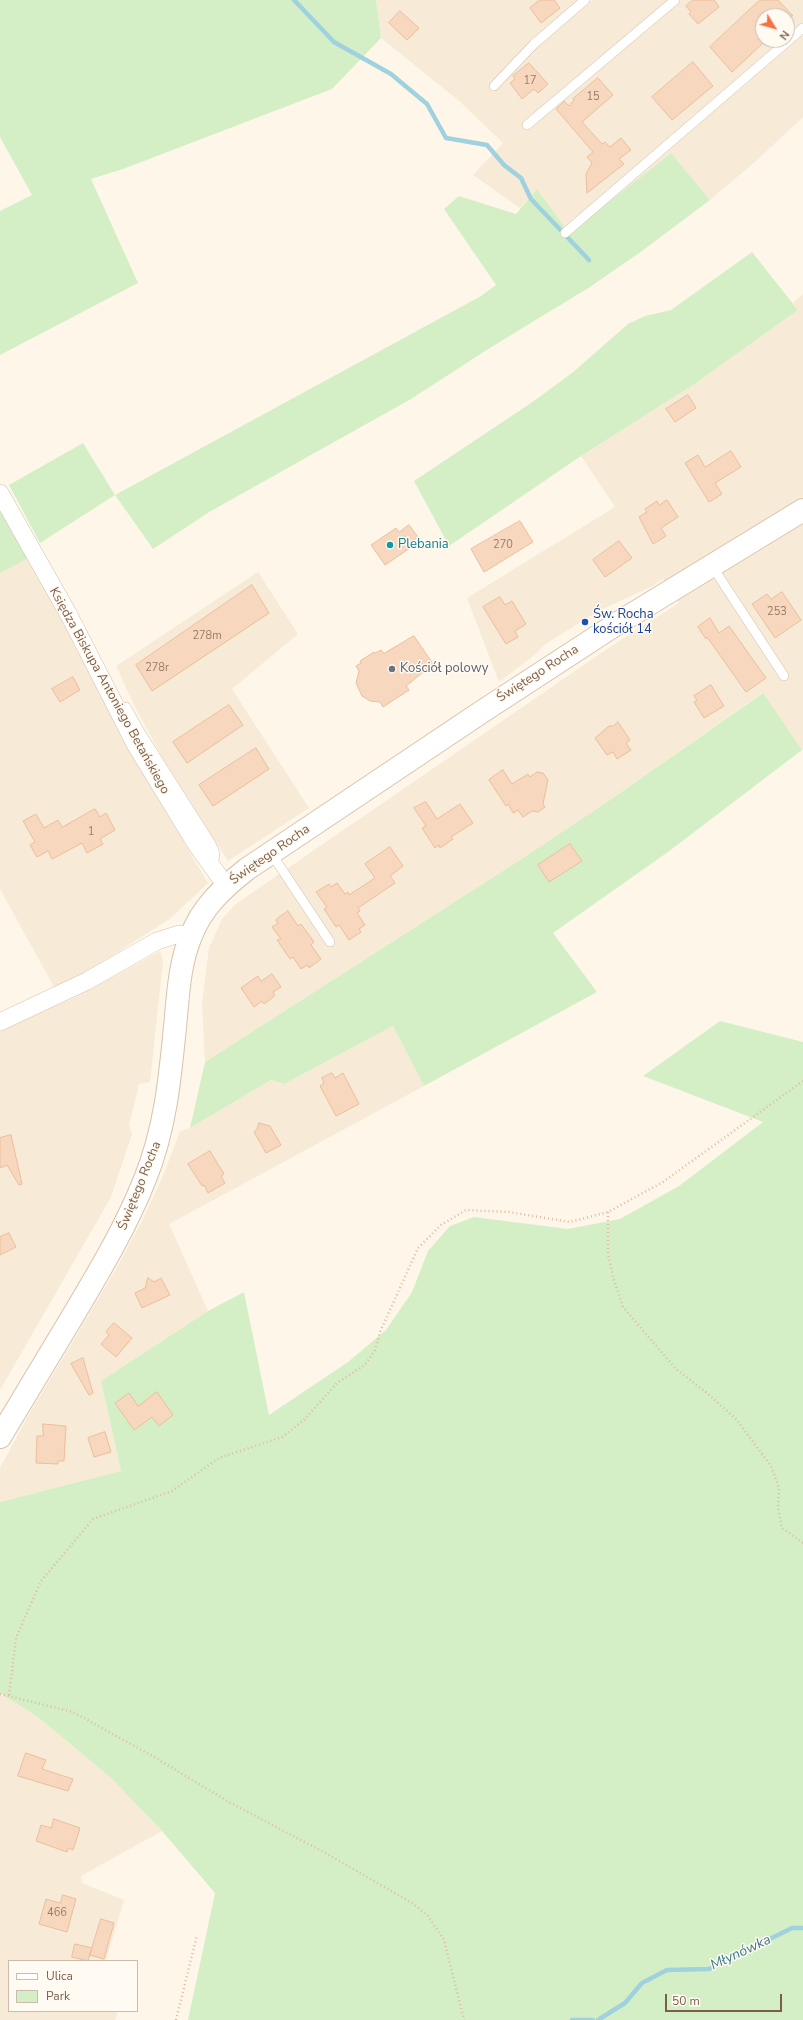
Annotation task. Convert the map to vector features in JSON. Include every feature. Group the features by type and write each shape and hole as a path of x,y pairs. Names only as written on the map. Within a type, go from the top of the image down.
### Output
{"street":[{"name":"Księdza Biskupa Antoniego Betańskiego","path":"0,493 70,617 135,744 196,844 226,886"},
{"name":"Świętego Rocha","path":"0,1437 121,1233 146,1178 158,1142 164,1117 169,1085 181,972 191,936 200,917 212,901 226,886 271,853 538,674 618,622 803,510"},
{"path":"0,1022 87,981 157,941 179,934 191,936"}],"lane":[{"path":"494,86 534,44 585,0"},
{"path":"528,125 675,0"},
{"path":"565,234 803,28"},
{"path":"712,566 784,676"},
{"path":"126,707 140,732 211,844 216,854 215,860 211,865"},
{"path":"271,853 330,942"}],"path":[{"path":"9,1695 16,1638 41,1581 93,1519 172,1491 219,1458 282,1437 304,1420 338,1384 365,1365 374,1350 380,1332 418,1248 441,1225 466,1210 509,1212 570,1222 608,1212 663,1182 803,1081"},
{"path":"608,1212 608,1254 614,1280 623,1307 676,1369 707,1393 736,1419 771,1466 779,1488 778,1507 782,1528 803,1543"},
{"path":"0,1694 73,1712 154,1757 229,1802 329,1855 412,1903 428,1916 444,1940 464,2020"},
{"path":"176,2020 197,1935"}],"shaded area":[{"path":"376,0 576,0 582,8 592,0 803,0 803,117 757,160 710,200 671,153 569,233 537,189 520,208 473,175 503,143 458,100 381,38"},
{"path":"803,294 803,749 802,750 762,693 610,800 520,860 205,1062 202,1003 209,948 222,919 237,903 610,647 679,603 663,579 651,587 600,610 544,645 537,653 499,682 467,598 615,507 581,456 693,385 798,310 793,302"},
{"path":"27,559 58,608 125,742 208,883 171,918 93,968 54,987 0,889 0,573"},
{"path":"258,572 298,634 232,689 309,808 228,861 162,757 134,705 116,666"},
{"path":"160,951 163,961 150,1082 139,1084 129,1125 132,1134 111,1197 0,1390 0,1031 78,996"},
{"path":"393,1026 424,1086 169,1224 208,1311 101,1381 121,1471 0,1502 0,1468 28,1416 116,1269 141,1223 163,1176 180,1131 190,1128 271,1080 284,1084"},
{"path":"0,1693 38,1717 111,1778 162,1831 81,1876 82,1883 124,1900 106,1960 8,1960 8,2012 118,2012 115,2020 0,2020"}],"green space":[{"path":"0,0 376,0 381,38 332,89 123,169 91,179 138,283 0,355 0,211 32,195 0,137"},
{"path":"671,153 710,200 642,251 590,287 493,346 411,399 211,511 153,549 115,495 481,296 496,285 444,209 459,196 516,214 537,189 569,233"},
{"path":"752,252 798,310 693,385 581,456 449,546 414,481 531,403 572,373 628,324 645,316 671,310"},
{"path":"83,443 115,495 40,543 9,485"},
{"path":"0,506 27,559 0,573"},
{"path":"763,693 802,750 668,852 553,933 597,992 424,1086 393,1026 284,1084 271,1080 190,1128 205,1062 520,860 610,800"},
{"path":"720,1021 803,1042 803,2020 188,2020 215,1893 162,1831 111,1778 38,1717 0,1693 0,1502 121,1471 101,1381 208,1311 244,1292 269,1415 348,1362 386,1330 412,1292 428,1251 450,1226 474,1217 568,1229 620,1219 679,1186 763,1122 643,1076"}],"building":[{"path":"540,0 554,0 560,8 541,23 530,8"},
{"path":"693,0 714,0 719,7 698,24 689,14 691,12 686,6"},
{"path":"760,0 778,0 786,8 755,8 755,48 758,48 732,72 710,47"},
{"path":"400,11 419,28 407,40 389,23"},
{"path":"693,62 713,86 672,120 652,97"},
{"path":"529,63 548,84 538,93 534,89 522,99 510,83 515,79 513,76"},
{"path":"598,78 613,95 582,122 602,144 605,142 610,147 621,138 631,150 619,159 624,164 587,193 586,174 592,163 587,157 593,152 556,109 564,101 569,106 574,100 573,99"},
{"path":"688,395 696,408 675,422 666,409"},
{"path":"731,451 741,467 715,483 722,494 709,502 685,463 698,455 705,467"},
{"path":"667,500 678,517 661,528 666,536 653,544 639,517 647,512 645,509 657,501 659,505"},
{"path":"520,521 533,542 484,572 471,549"},
{"name":"Plebania","path":"409,525 418,537 408,544 410,548 385,565 371,545 396,528 399,532"},
{"path":"619,541 632,558 605,577 593,560"},
{"path":"252,585 269,613 152,691 136,665"},
{"path":"782,592 801,620 775,638 752,604 767,594 771,599"},
{"path":"500,597 505,605 512,601 526,624 515,631 518,637 506,644 483,607"},
{"path":"710,618 719,633 729,626 766,678 746,692 707,637 706,639 698,627"},
{"name":"Kościół polowy","path":"414,636 433,664 406,686 409,690 383,707 380,702 370,701 362,696 356,683 359,671 356,666 361,663 360,661 374,652 375,653 381,650 384,653"},
{"path":"73,677 80,690 60,702 52,689"},
{"path":"711,685 724,706 704,718 694,702 697,700 694,696"},
{"path":"229,705 243,725 187,763 173,742"},
{"path":"618,722 630,740 626,743 631,750 617,759 613,752 607,755 595,738 609,726 613,726"},
{"path":"256,748 269,769 213,806 199,785"},
{"path":"503,770 512,784 528,774 530,777 537,772 543,773 548,780 543,804 545,807 538,812 532,811 523,817 518,810 513,813 508,804 506,806 489,780"},
{"path":"426,802 437,819 460,804 473,823 451,837 453,839 440,848 439,845 435,848 422,828 426,826 414,808"},
{"path":"95,809 100,817 106,813 115,830 100,839 103,844 87,853 82,843 52,859 48,851 37,857 30,845 35,842 23,821 36,814 44,828 58,820 62,827"},
{"path":"570,844 582,861 549,882 538,865"},
{"path":"390,847 403,866 390,876 395,883 358,908 360,911 357,913 365,925 359,929 361,932 349,940 339,925 336,927 324,909 327,907 316,892 329,884 331,887 337,883 345,894 348,892 349,895 375,878 365,864"},
{"path":"288,911 298,926 301,924 314,942 311,945 321,959 309,968 307,965 301,969 293,957 290,959 277,940 281,939 272,927 278,923 276,920"},
{"path":"272,974 281,987 273,992 275,995 264,1004 262,1001 254,1007 241,988 258,976 261,981"},
{"path":"332,1073 335,1078 343,1073 359,1104 336,1116 320,1086 324,1083 322,1078"},
{"path":"259,1123 270,1126 281,1145 266,1153 254,1132"},
{"path":"11,1135 22,1184 19,1185 7,1165 0,1168 0,1138"},
{"path":"210,1151 224,1174 221,1176 225,1183 208,1193 204,1185 202,1186 188,1164"},
{"path":"9,1233 16,1247 0,1255 0,1237"},
{"path":"148,1278 154,1282 161,1278 170,1295 142,1308 135,1293 145,1288"},
{"path":"114,1323 132,1338 116,1357 101,1344 109,1335 106,1332"},
{"path":"83,1358 93,1393 89,1395 71,1364"},
{"path":"157,1392 173,1415 159,1426 152,1417 134,1430 115,1403 129,1393 138,1406"},
{"path":"43,1424 66,1426 64,1461 58,1461 58,1464 36,1463 37,1436 43,1436"},
{"path":"105,1432 111,1452 94,1457 88,1438"},
{"path":"26,1753 46,1760 42,1769 73,1779 68,1791 18,1776"},
{"path":"54,1819 80,1828 73,1850 68,1848 67,1852 36,1841 41,1825 51,1828"},
{"path":"63,1895 76,1899 67,1932 39,1924 46,1899 60,1903"},
{"path":"101,1919 114,1923 104,1959 90,1955"},
{"path":"75,1944 92,1948 88,1960 72,1957"}],"waterway":[{"path":"294,0 334,42 391,74 427,104 446,138 487,145 504,165 521,178 531,199 589,260"},
{"name":"Młynówka","path":"598,2020 625,2003 642,1983 667,1970 709,1969 792,1928 803,1928"},
{"name":"Młynówka","path":"572,2020 593,2020"}],"place":[{"name":"Plebania","path":"390,545"},
{"name":"Św. Rocha kościół 14","path":"585,622"},
{"name":"Kościół polowy","path":"392,669"}]}
